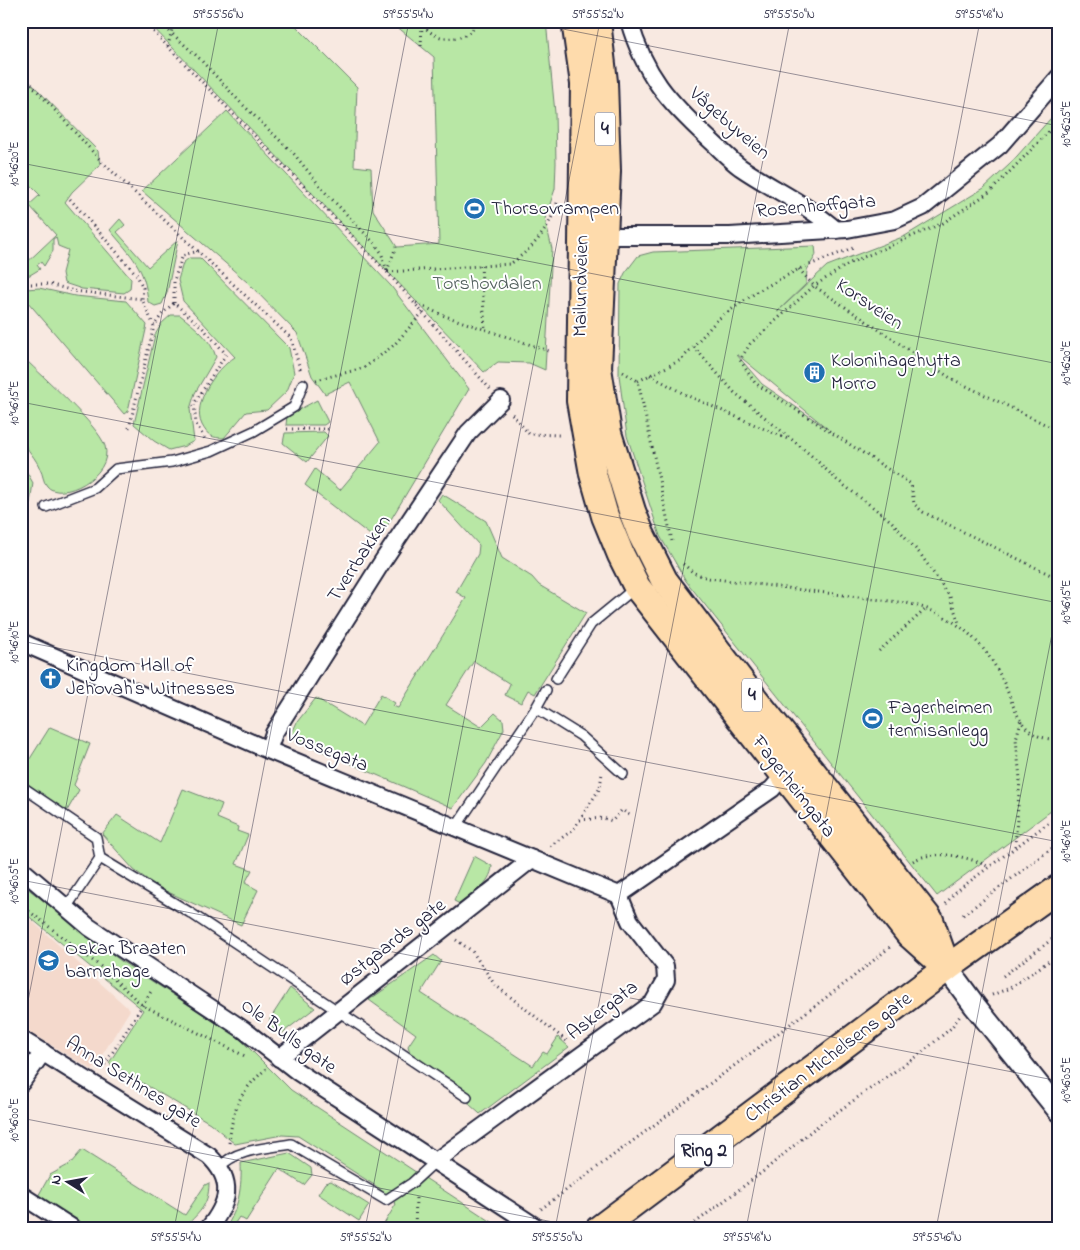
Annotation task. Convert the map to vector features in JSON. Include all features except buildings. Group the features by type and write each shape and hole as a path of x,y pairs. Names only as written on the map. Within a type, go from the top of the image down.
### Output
{"main road":[{"name":"Mailundveien","path":"575,21 584,84 592,236 590,400"},
{"name":"Mailundveien","path":"592,236 607,171 604,82 597,21"},
{"name":"Fagerheimgata","path":"590,400 592,474 605,516 621,555 638,587 909,934 947,968"},
{"name":"4","path":"590,400 641,534 664,580 746,688 930,920 947,968"},
{"name":"Christian Michelsens gate","path":"599,1229 947,968 1059,888"}],"street":[{"name":"Vågebyveien","path":"629,21 646,67 662,93 685,117 739,166 821,217 836,230"},
{"name":"Rosenhoffgata","path":"592,236 730,236 836,230 895,220 923,207 1000,145 1059,77"},
{"name":"Tverrbakken","path":"268,750 274,733 398,538 468,433 501,400"},
{"name":"Vossegata","path":"21,642 268,750 619,895"},
{"path":"619,895 772,789 784,775"},
{"name":"Østgaards gate","path":"273,1063 532,859"},
{"name":"Ole Bulls gate","path":"21,869 89,927 244,1030 273,1063 436,1161 538,1229"},
{"name":"Askergata","path":"436,1161 653,1003 666,980 665,966 630,921 619,895"},
{"name":"Fagerheimgata","path":"947,968 1059,1111"},
{"name":"Anna Sethnes gate","path":"21,1039 209,1156 224,1163"},
{"path":"21,1083 43,1052"},
{"path":"208,1229 224,1207 228,1193 224,1163"},
{"path":"21,1196 74,1229"}],"lane":[{"path":"46,507 95,488 116,469 172,462 211,451 254,432 294,407 303,384"},
{"path":"556,679 591,624 638,587"},
{"path":"456,827 536,708 546,690"},
{"path":"536,708 581,736 623,774"},
{"path":"21,786 96,837 100,858 66,908"},
{"path":"100,858 197,917 467,1097"},
{"path":"224,1163 291,1144 386,1200 412,1183 436,1161"}],"path":[{"path":"143,21 387,272 529,434 560,435"},
{"path":"158,21 173,33 294,154 325,192 375,244 381,252 387,272"},
{"path":"168,46 173,33 174,21"},
{"path":"422,23 433,34 447,39 464,36 478,21"},
{"path":"421,46 422,23"},
{"path":"21,73 102,162 200,251 291,338 303,384 364,368 394,345 423,312"},
{"path":"1059,121 991,191 943,223 850,263 814,286 750,344 740,360 755,383 911,484 914,504 923,512 1059,579"},
{"path":"387,272 510,264 521,257 546,231 558,196"},
{"path":"70,199 137,275 143,288 142,299 154,326"},
{"path":"638,381 681,360 718,319 758,291 799,269 857,246"},
{"path":"387,272 396,247"},
{"path":"129,428 154,326 163,313 174,303 174,280 183,255 200,251"},
{"path":"480,266 485,329"},
{"name":"Korsveien","path":"799,269 814,286 952,379 1059,431"},
{"path":"21,284 49,284 74,291 142,299"},
{"path":"414,302 442,315 552,352"},
{"path":"174,303 202,326 226,354 194,404 196,424 211,451"},
{"path":"694,347 734,392 837,480 891,521 921,556 950,598 959,623"},
{"path":"623,372 638,381 674,547"},
{"path":"650,375 686,395 793,441"},
{"path":"274,419 281,429 331,429"},
{"path":"679,558 694,573 708,578 927,608 959,623 977,640 992,661 1003,680 1021,721 1030,731 1040,737 1059,740"},
{"path":"879,652 927,608"},
{"path":"1015,847 1020,779 1016,739 1021,721"},
{"path":"550,846 573,830 600,788 605,758"},
{"path":"579,820 604,818 612,821 622,810 632,817"},
{"path":"943,909 954,893 1059,815"},
{"path":"963,915 1059,843"},
{"path":"1055,846 1059,850"},
{"path":"906,865 915,859 930,855 971,859 989,867"},
{"path":"21,906 101,967 142,1005 248,1057"},
{"path":"443,930 472,951 495,985 570,1044 580,1056"},
{"path":"1003,976 1059,934"},
{"path":"534,1212 544,1208 848,982 889,948 897,944"},
{"path":"999,991 1010,988 1059,954"},
{"path":"98,1076 161,976"},
{"path":"687,1229 765,1170 816,1127 924,1050 951,1028 955,1020"},
{"path":"263,1065 273,1063"},
{"path":"224,1163 233,1115 238,1102 245,1090 273,1063"},
{"path":"412,1183 416,1194 415,1229"}],"shaded area":[{"name":"Oskar Braaten barnehage","path":"21,911 130,1010 93,1070 21,1027"}],"green space":[{"name":"Torshovdalen","path":"147,21 291,21 357,87 354,166 371,168 373,210 397,247 439,244 434,57 390,21 546,21 555,113 556,163 555,189 545,219 552,249 545,370 529,363 498,362 484,372"},
{"path":"21,73 98,151 100,165 72,192 65,202 131,279 130,289 124,293 82,289 64,283 62,273 68,250 58,246 56,237 53,239 53,251 44,266 41,262 37,265 40,269 30,275 21,277 21,268 56,235 29,205 40,195 21,176"},
{"path":"1059,109 1059,805 937,896 686,581 660,536 627,436 619,375 620,284 625,273 638,256 653,252 815,246 816,255 807,270 806,284 777,312 827,266 905,236 984,188 1009,165","holes":["738,355 828,429 762,384"]},
{"path":"227,111 391,286 469,389 378,541 305,485 315,469 340,490 380,442 350,382 325,394 312,376 297,333 247,282 142,191"},
{"path":"120,219 125,225 117,232 148,267 178,240 167,293 162,304 155,306 148,302 144,279 136,262 110,230"},
{"path":"189,258 200,258 289,348 294,373 287,391 267,410 246,412 224,438 213,437 206,432 202,425 200,407 203,397 214,378 235,357 183,301 178,280 183,263"},
{"path":"39,288 75,296 126,301 147,325 128,411 124,414 21,294 26,289"},
{"path":"171,315 180,315 197,329 206,339 216,357 195,393 190,409 194,441 185,446 169,450 154,441 134,424 155,335 162,323"},
{"path":"25,359 81,414 92,426 105,446 106,457 102,467 84,484 73,489 54,490 47,486 38,465 22,440 20,416 21,364"},
{"path":"317,400 328,422 324,425 286,425 287,416"},
{"path":"324,432 328,436 307,462 283,443 285,433"},
{"path":"21,462 33,483 30,503 21,510"},
{"path":"442,494 486,521 502,558 532,577 539,585 586,613 535,694 528,690 521,703 505,695 510,684 474,661 446,705 481,727 495,713 503,720 504,729 486,763 453,808 294,739 292,733 297,722 316,698 362,726 381,694 395,703 393,706 398,708 466,598 456,592 478,554 479,545 438,500"},
{"path":"50,727 90,744 74,785 79,790 67,811 21,782 21,773"},
{"path":"183,789 222,804 217,818 238,827 237,831 248,835 236,864 252,870 245,883 258,890 241,925 159,888 134,870 102,834 117,815 160,843"},
{"path":"474,856 492,866 491,872 485,883 460,904 454,901"},
{"path":"22,884 121,961 238,1037 291,1090 501,1228 381,1229 396,1204 379,1188 298,1136 282,1135 235,1144 210,1123 109,1063 143,1010 21,910"},
{"path":"434,955 441,961 421,993 533,1066 543,1052 547,1054 558,1037 569,1047 480,1114 469,1104 472,1095 411,1056 408,1046 416,1034 369,1000"},
{"path":"290,988 315,1008 281,1034 269,1026 270,1019"},
{"path":"82,1150 185,1215 205,1185 209,1183 205,1204 183,1229 86,1229 37,1198 50,1175 70,1164"},
{"path":"289,1153 311,1168 312,1175 304,1185 279,1169 246,1221 239,1217 231,1229 225,1229 234,1213 239,1197 241,1163"},
{"path":"331,1181 369,1205 359,1221 318,1194 325,1183"}],"place":[{"name":"Thorsovrampen","path":"475,209"},
{"name":"Kolonihagehytta Morro","path":"815,372"},
{"name":"Kingdom Hall of Jehovah's Witnesses","path":"50,678"},
{"name":"Fagerheimen tennisanlegg","path":"872,719"},
{"name":"Oskar Braaten barnehage","path":"49,961"}]}
